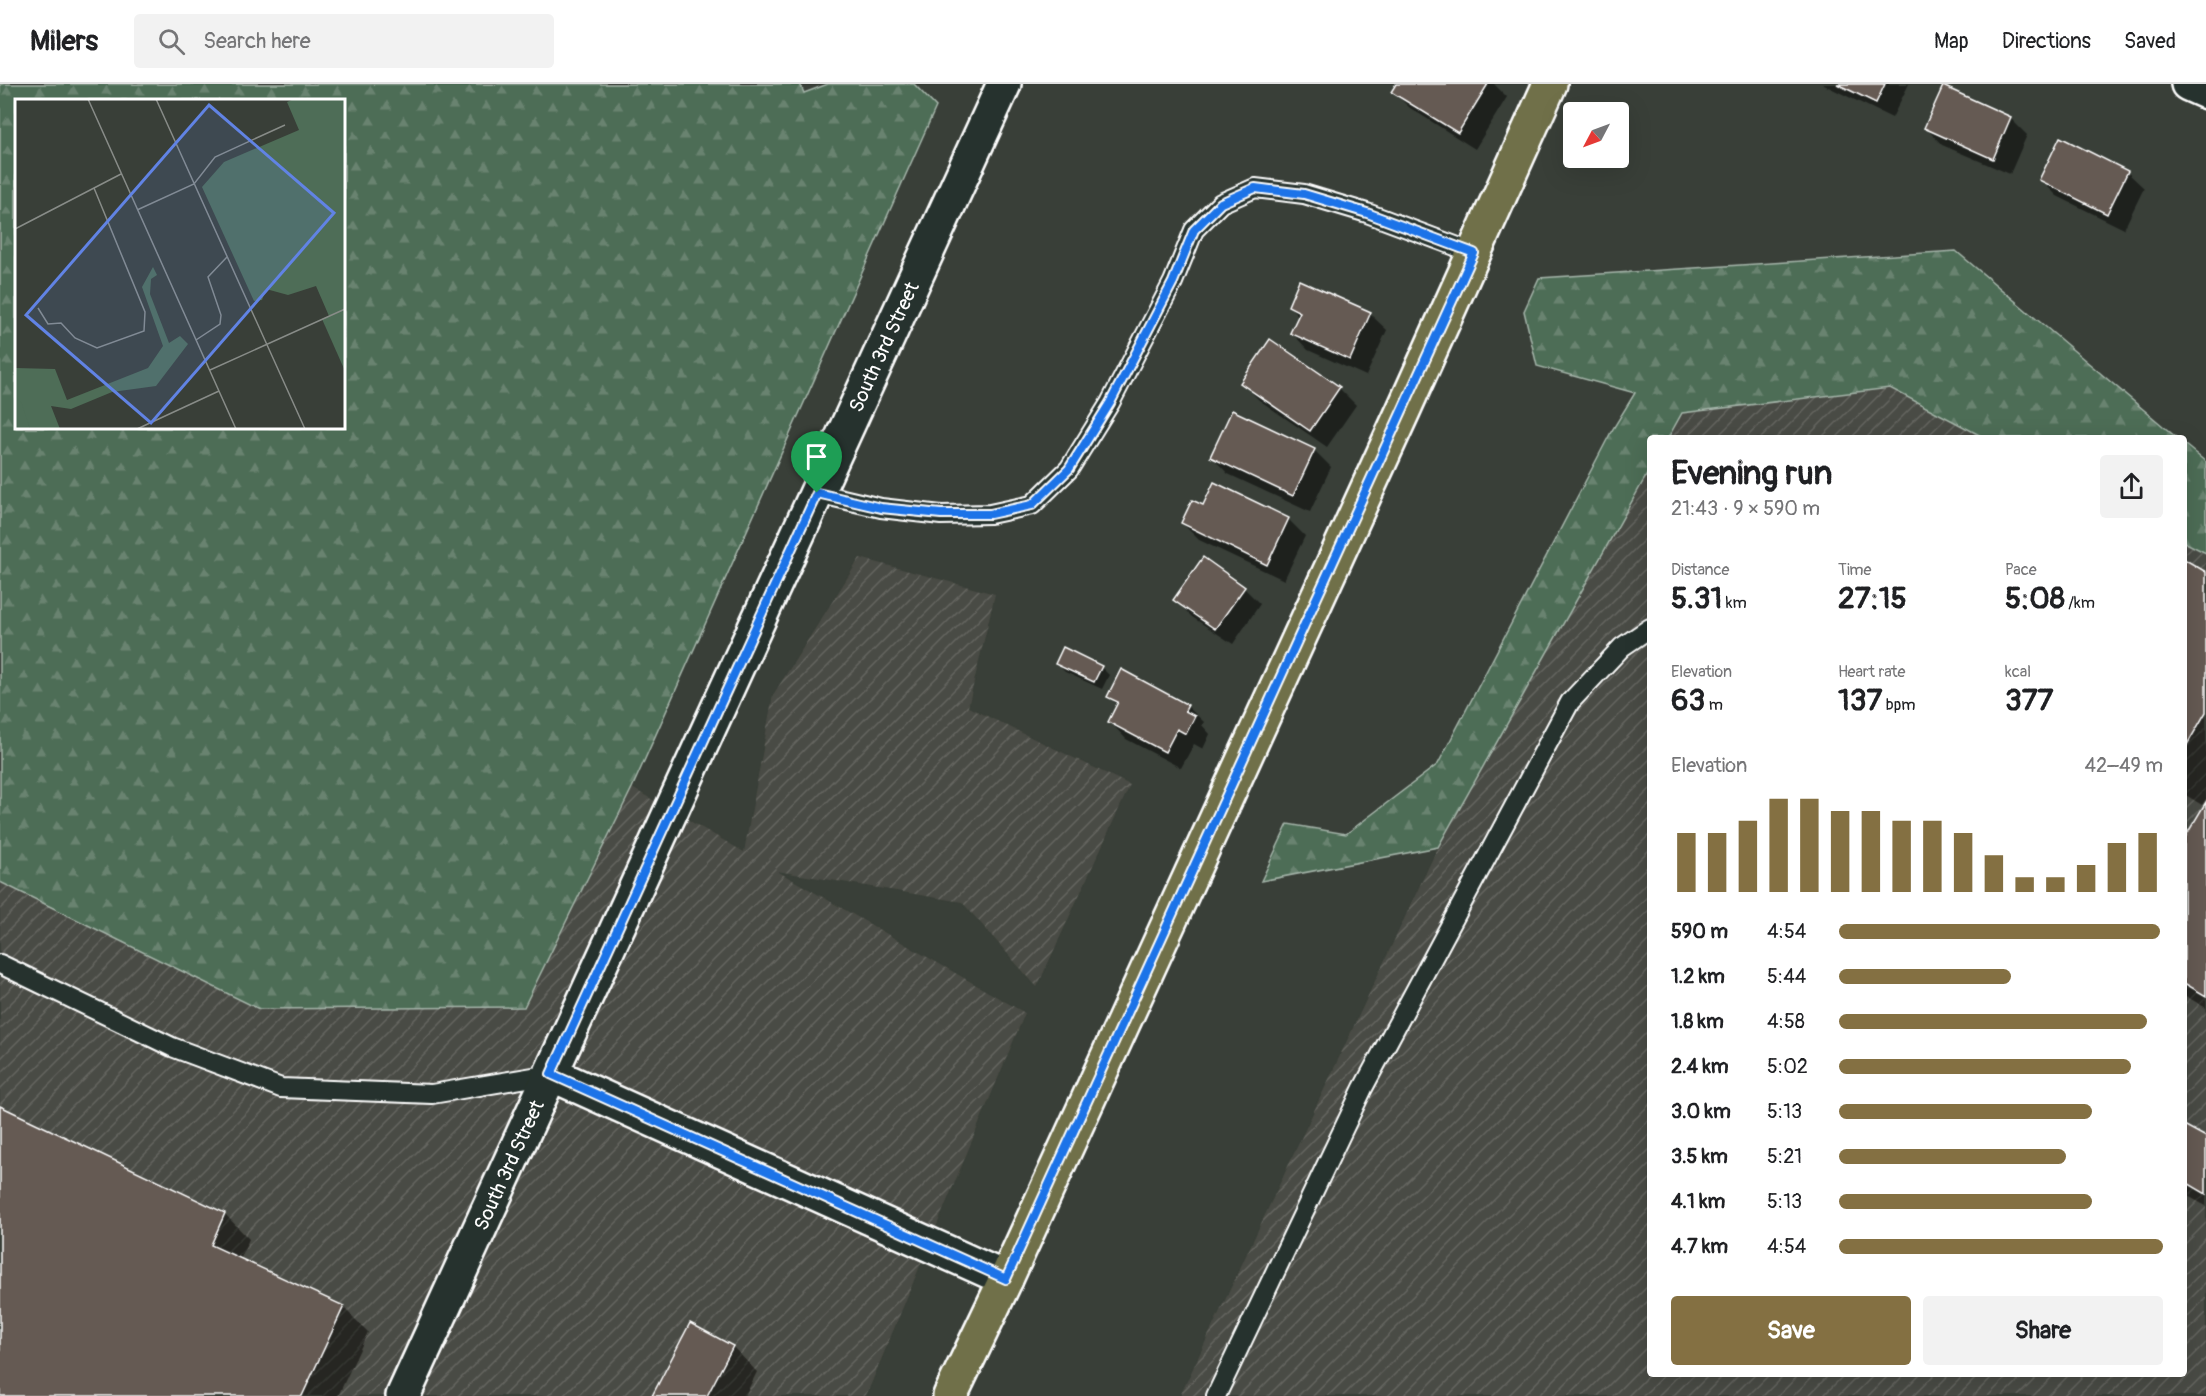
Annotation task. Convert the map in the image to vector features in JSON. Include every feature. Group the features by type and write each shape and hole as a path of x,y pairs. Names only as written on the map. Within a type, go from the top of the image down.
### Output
{"main road":[{"path":"950,1396 1006,1279 1550,84"}],"street":[{"name":"South 3rd Street","path":"403,1396 1004,84"},
{"path":"2188,84 2206,92"},
{"path":"551,1074 1006,1279"}],"lane":[{"path":"817,493 881,508 941,514 990,514 1032,505 1069,469 1110,403 1173,282 1194,230 1221,203 1255,188 1304,194 1367,213 1474,253"},
{"path":"1216,1396 1363,1088 1570,702 1622,647 1647,630"},
{"path":"0,964 172,1047 281,1088 432,1094 551,1074"}],"shaded area":[{"path":"1890,388 1979,435 1670,435 1681,413"},
{"path":"1647,474 1647,1377 2187,1377 2187,544 2206,553 2206,1396 1180,1396 1438,847"},
{"path":"860,558 995,594 968,707 1130,785 1037,987 962,902 777,871 1025,1013 866,1396 0,1396 0,882 259,1009 524,1007 632,788 744,852 773,695"}],"green space":[{"path":"0,84 800,84 804,93 828,84 914,84 936,107 632,788 524,1007 259,1009 0,882"},
{"path":"1956,251 2173,435 1979,435 1890,388 1682,413 1670,435 1647,435 1647,474 1438,847 1261,881 1288,824 1346,834 1438,764 1611,432 1635,393 1537,366 1524,311 1539,278"},
{"path":"2187,446 2206,462 2206,553 2187,544"}],"building":[{"path":"1396,84 1488,84 1458,133 1391,92"},
{"path":"1837,84 1885,84 1876,103"},
{"path":"1943,86 2011,117 1993,159 1924,128"},
{"path":"2060,137 2128,171 2107,214 2039,180"},
{"path":"1299,280 1371,312 1350,360 1290,333 1300,312 1288,306"},
{"path":"1270,339 1340,387 1310,431 1240,383"},
{"path":"1232,410 1315,449 1293,496 1210,457"},
{"path":"1214,482 1289,518 1267,565 1181,523 1192,500 1203,505"},
{"path":"1203,557 1245,587 1215,629 1173,600"},
{"path":"2187,561 2206,572 2206,712 2187,745"},
{"path":"1063,647 1102,666 1094,682 1055,664"},
{"path":"1121,669 1188,705 1185,711 1195,716 1186,734 1177,729 1165,752 1108,722 1118,702 1107,697"},
{"path":"2206,802 2206,996 2187,985 2187,834"},
{"path":"0,1106 225,1213 211,1245 344,1306 302,1396 0,1396"},
{"path":"2187,1127 2206,1137 2206,1194 2187,1183"},
{"path":"690,1323 733,1346 707,1396 652,1396"}],"route":[{"path":"1255,188 1304,194 1367,213 1474,253 1006,1279 551,1074 817,493 881,508 941,514 990,514 1032,505 1069,469 1110,403 1173,282 1194,230 1221,203 1255,188"}]}
